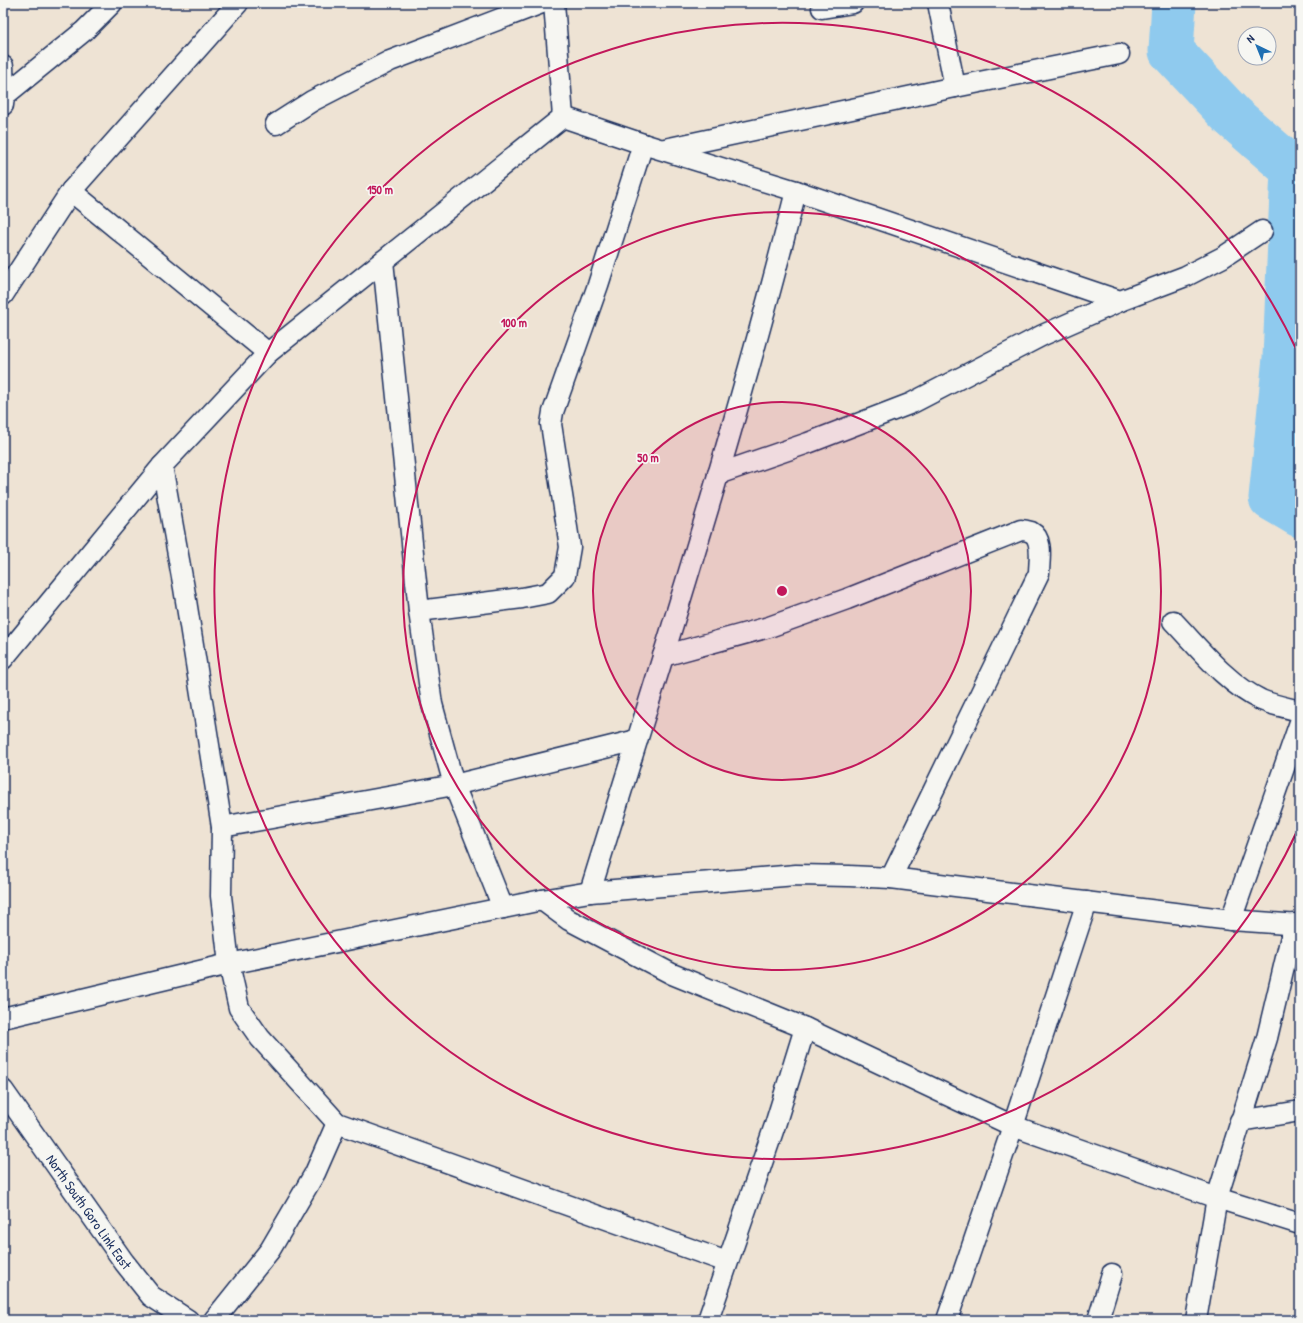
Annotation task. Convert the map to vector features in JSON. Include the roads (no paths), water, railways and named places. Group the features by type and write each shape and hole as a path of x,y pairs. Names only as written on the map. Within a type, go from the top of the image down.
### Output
{"street":[{"path":"4,102 84,32 112,3"},
{"path":"3,295 71,191 238,3"},
{"path":"276,124 312,102 390,61 542,3"},
{"path":"554,3 563,117"},
{"path":"822,8 853,3"},
{"path":"938,3 955,87"},
{"path":"663,150 955,87 1119,54"},
{"path":"3,66 4,102"},
{"path":"563,117 643,144 796,191 1120,301"},
{"path":"3,659 162,466 268,353 563,117"},
{"path":"418,611 522,598 548,593 565,576 570,547 551,424 553,412 598,285 643,144"},
{"path":"71,191 268,353"},
{"path":"590,892 718,474 772,290 796,191"},
{"path":"718,474 808,443 912,403 1043,335 1120,301 1186,276 1223,257 1262,231"},
{"path":"383,261 418,611 432,704 454,785 503,908"},
{"path":"162,466 184,588 222,827 221,896 228,964 239,1008 260,1038 337,1123 727,1262"},
{"path":"663,656 769,627 1021,530 1032,532 1037,538 1040,550 1039,573 891,878"},
{"path":"1173,622 1218,668 1243,690 1262,700 1300,711"},
{"path":"1231,920 1300,722"},
{"path":"222,827 454,785 637,740"},
{"path":"3,1018 228,964 542,900 590,892 796,875 891,878 1231,920 1297,924 1267,1038 1217,1198 1196,1320"},
{"path":"542,900 569,920 672,974 805,1028 1013,1126 1217,1198 1300,1224"},
{"path":"951,1319 1087,902"},
{"path":"708,1320 775,1125 805,1028"},
{"name":"North South Goro Link East","path":"3,1090 124,1262 151,1296 188,1320"},
{"path":"1240,1121 1300,1111"},
{"path":"214,1320 270,1250 315,1173 337,1123"},
{"path":"1098,1320 1112,1274"}],"waterway":[{"path":"1174,3 1171,51 1232,116 1293,169 1285,358 1271,498 1300,515"}]}
